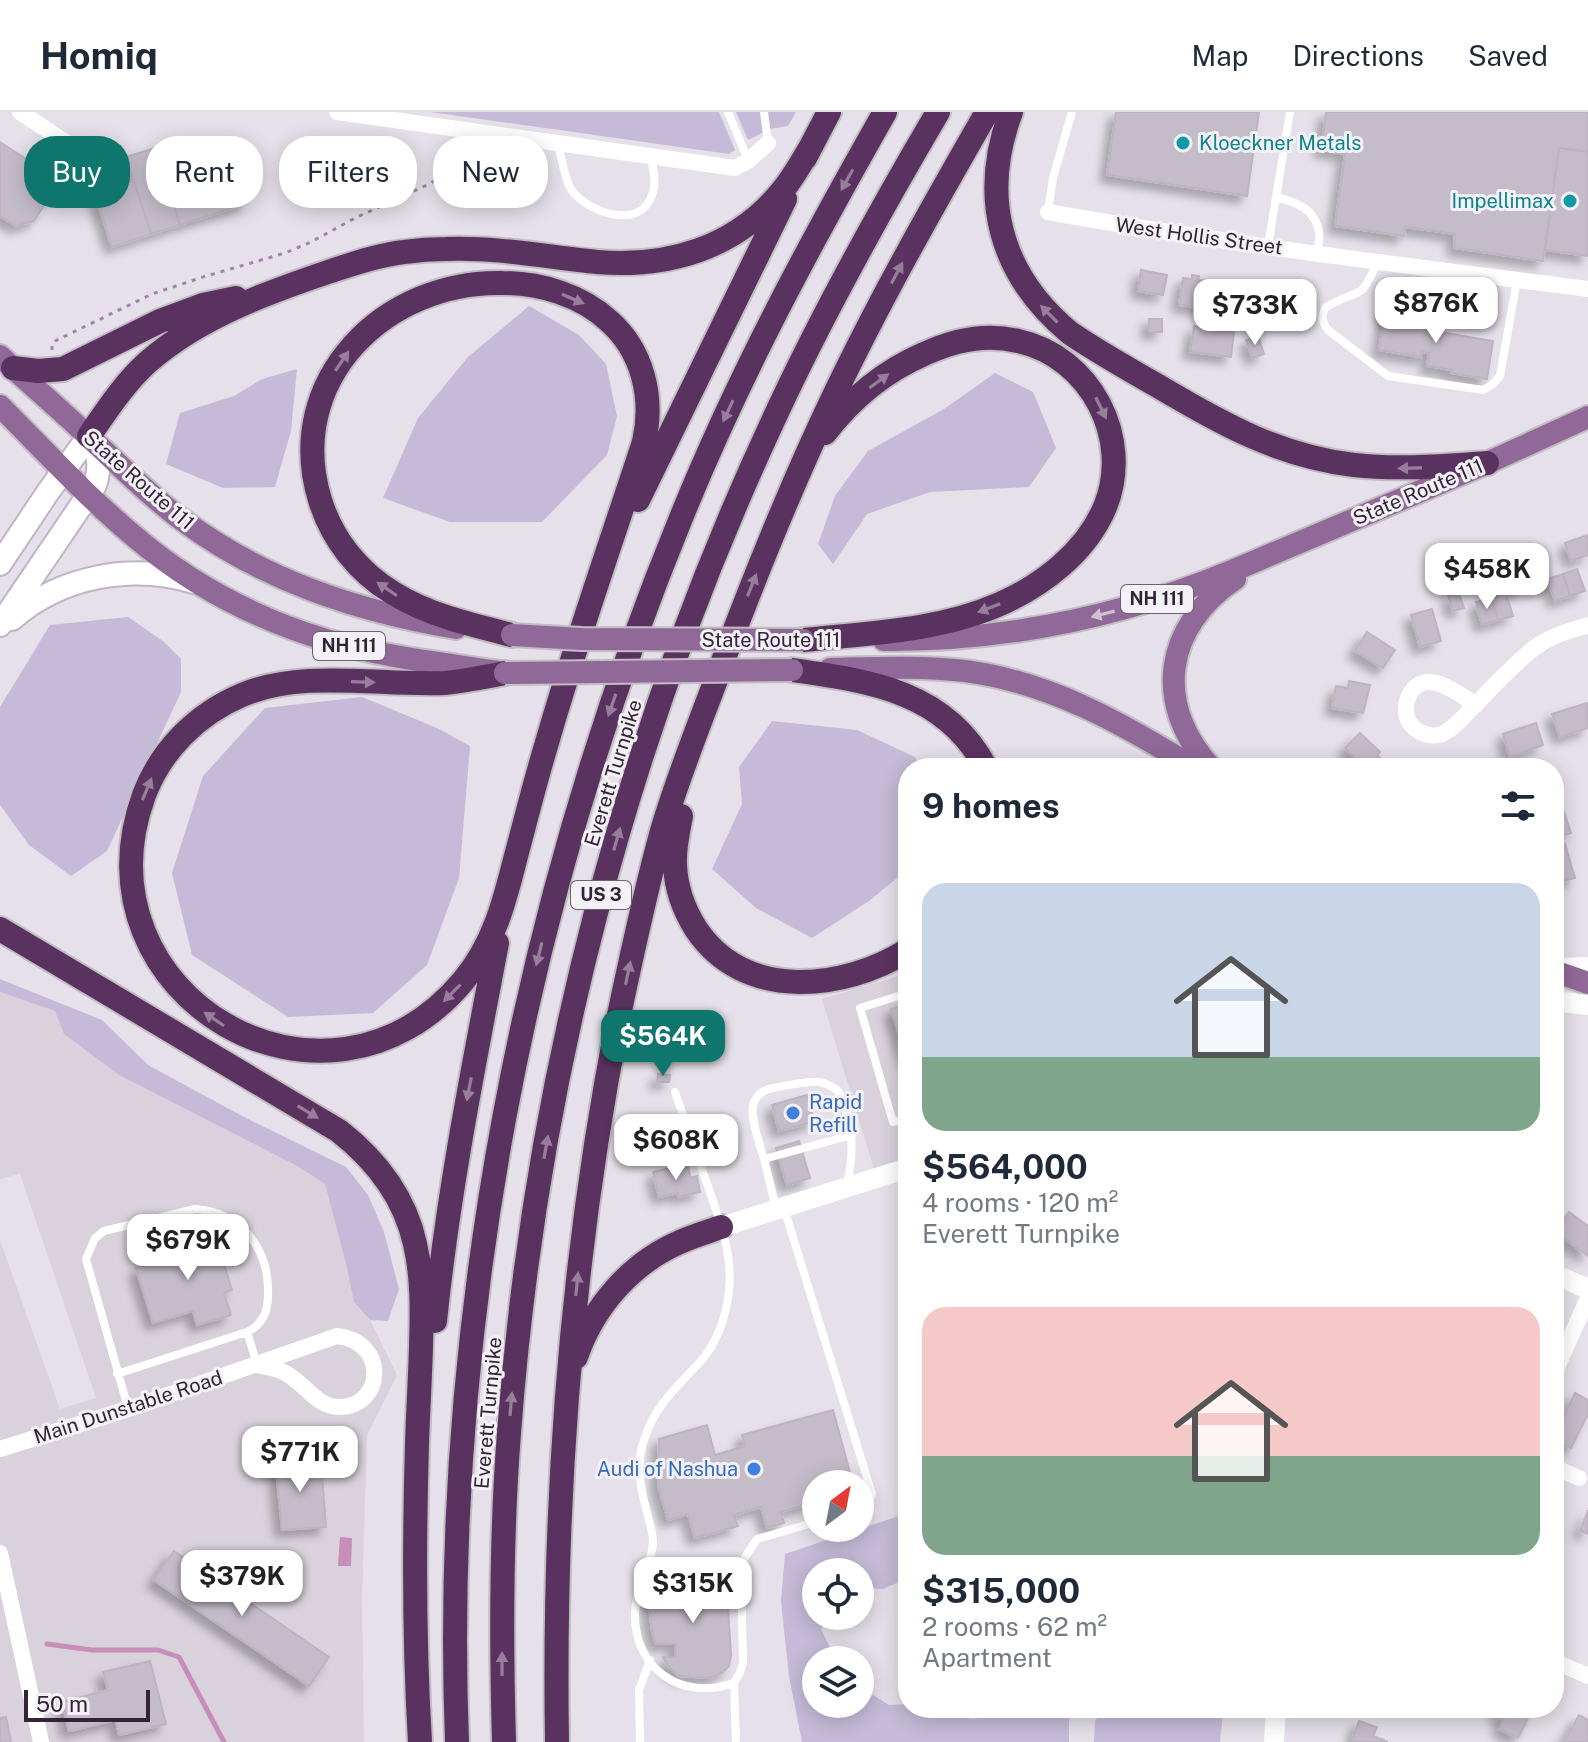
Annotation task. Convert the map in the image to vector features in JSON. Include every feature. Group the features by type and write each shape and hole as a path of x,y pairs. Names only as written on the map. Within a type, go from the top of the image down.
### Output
{"highway":[{"path":"576,650 641,493 829,112"},
{"name":"Everett Turnpike","path":"457,1742 456,1623 461,1469 477,1299 510,1087 559,877 617,688 681,516 731,403 779,306 885,112"},
{"name":"Everett Turnpike","path":"504,1742 504,1525 521,1310 538,1189 558,1083 603,888 657,711 699,595 745,482 832,300 938,112"},
{"path":"557,1742 558,1540 567,1390 582,1235 619,1017 662,832 748,596 794,483 874,317 987,112"},
{"path":"1011,112 1000,144 995,175 1001,231 1026,287 1050,316 1070,333 1213,419 1280,449 1316,459 1367,466 1406,468 1487,463"},
{"path":"6,362 38,371 63,369 171,316 203,305 285,286 373,258 417,250 482,249 620,263 680,257 716,243 762,212 783,190 812,145"},
{"path":"415,1527 440,1272 452,1186 504,903 539,769 644,442 648,408 643,375 635,354 606,318 585,304 531,285 481,283 447,288 412,302 380,320 356,342 335,369 322,400 314,435 314,469 318,493 331,528 367,574 395,595 419,607 512,635"},
{"path":"89,436 131,379 165,348 213,319 285,286"},
{"path":"794,483 832,424 862,394 920,355 972,339 1021,341 1064,362 1086,382 1097,399 1106,416 1113,444 1111,490 1095,527 1062,565 1026,591 997,605 954,619 908,628 803,640"},
{"path":"792,670 865,681 910,697 931,708 957,729 980,758"},
{"path":"504,903 479,960 462,983 430,1013 393,1035 366,1044 324,1051 296,1050 269,1044 228,1028 187,997 162,965 142,928 134,901 130,866 136,820 154,774 182,736 199,719 220,705 260,688 281,684 332,681 446,683 505,673"},
{"path":"705,710 678,830 675,864 685,908 705,941 745,971 773,980 793,982 855,973 898,955"},
{"path":"0,929 339,1131 369,1157 393,1189 409,1224 422,1293 415,1527 415,1638 420,1742"},
{"path":"0,946 272,1091"},
{"path":"567,1390 585,1336 603,1305 620,1285 636,1269 663,1251 721,1227"}],"main road":[{"name":"State Route 111","path":"6,362 181,519 226,549 280,577 368,610 429,623 512,635 581,639 955,638 1044,627 1103,614 1204,583 1588,417"},
{"name":"State Route 111","path":"0,406 89,496 146,547 203,585 253,611 328,640 396,657 505,673 921,668 967,672 1012,680 1083,705 1178,758"},
{"path":"0,564 89,436 99,466 97,479 89,496 0,628"},
{"path":"1203,758 1193,745 1178,712 1173,677 1179,647 1193,618 1213,595 1287,547"},
{"path":"0,628 42,596 88,579 118,574 150,574 177,577 203,585"},
{"path":"1564,972 1588,983"}],"street":[{"path":"20,112 56,136"},
{"path":"337,112 735,168 768,143"},
{"name":"West Hollis Street","path":"1048,212 1377,262 1588,289"},
{"path":"1476,705 1535,647 1549,638 1588,625"},
{"path":"1564,967 1588,965"},
{"path":"1564,1002 1588,1005"},
{"path":"721,1227 898,1172"},
{"path":"1564,1278 1588,1289"},
{"path":"1564,1352 1588,1298"},
{"name":"Main Dunstable Road","path":"0,1449 128,1409 337,1336 349,1337 368,1350 375,1372 373,1383 359,1401 336,1407 315,1398 280,1370 257,1365"},
{"path":"1564,1471 1579,1478"},
{"path":"0,1553 41,1742"},
{"path":"1564,1665 1588,1676"},
{"path":"1274,1742 1275,1718"}],"lane":[{"path":"728,112 748,161"},
{"path":"764,112 768,143"},
{"path":"1048,212 1053,178 1072,112"},
{"path":"1268,246 1290,112"},
{"path":"558,143 570,189 584,203 601,212 620,215 639,212 652,197 655,179 651,156"},
{"path":"1276,197 1305,206 1314,218 1319,233 1317,253"},
{"path":"1377,262 1364,290 1325,308 1323,323 1328,330 1388,376 1483,390 1500,376 1517,280"},
{"path":"898,996 860,1008 893,1122 898,1121"},
{"path":"847,1187 852,1163 852,1135 842,1096 834,1088 821,1082 811,1082 764,1091 756,1097 753,1117 764,1159 864,1470"},
{"path":"675,1092 721,1227 729,1258 730,1280 722,1322 711,1346 702,1361 663,1401 643,1442 639,1462 643,1499 653,1538 652,1554 638,1591 635,1613 637,1634 641,1648 650,1660 673,1681 688,1688 707,1690 734,1683"},
{"path":"764,1159 852,1135"},
{"path":"117,1374 247,1332 257,1327 263,1319 268,1306 269,1280 264,1260 255,1242 228,1217 195,1209 104,1231 95,1238 89,1249 86,1259 117,1374 128,1409"},
{"path":"247,1332 257,1365"},
{"path":"736,1742 734,1683 743,1662 741,1577 745,1557 757,1539 802,1526"},
{"path":"640,1742 639,1690 650,1660"}],"path":[{"path":"54,361 53,342 121,308 178,285 285,253 427,185 452,171 471,131"}],"shaded area":[{"path":"431,112 719,112 735,150 729,154"},
{"path":"736,112 796,112 788,126 770,129 748,140"},
{"path":"529,306 579,335 606,364 617,416 607,455 542,522 450,522 383,498 418,418 468,357"},
{"path":"297,369 291,431 275,487 223,488 166,464 180,413 234,396 262,379"},
{"path":"995,373 1033,392 1056,448 1029,487 930,492 867,514 833,564 818,544 835,496 868,451 944,409"},
{"path":"128,617 163,641 181,659 181,692 107,851 71,876 29,845 0,805 0,707 50,625"},
{"path":"362,697 437,728 470,746 459,878 427,965 373,1013 288,1017 192,955 172,873 203,776 265,708"},
{"path":"772,721 857,730 915,757 898,758 898,877 869,901 812,938 756,908 712,869 742,804 739,767"},
{"path":"898,976 898,1161 874,1169 822,999"},
{"path":"0,979 102,1020 148,1065 346,1167 368,1195 384,1232 399,1289 388,1321 370,1320 354,1302 325,1184 297,1166 119,1075 64,1034 55,1011 0,992"},
{"path":"0,992 55,1011 119,1075 297,1166 325,1184 354,1302 370,1320 397,1375 367,1435 362,1600 364,1742 0,1742 0,1240 60,1409 96,1398 20,1174 0,1179"},
{"path":"898,1516 898,1582 883,1589 874,1589 874,1558 802,1558 802,1630 821,1630 829,1646 802,1646 802,1718 874,1718 874,1696 889,1705 898,1705 898,1718 1070,1718 1069,1742 802,1742 789,1676 781,1601 785,1554 821,1542 874,1542 874,1524"},
{"path":"340,1537 352,1538 351,1566 338,1566"},
{"path":"1098,1718 1222,1718 1220,1742 1094,1742"}],"building":[{"name":"Kloeckner Metals","path":"1116,112 1259,112 1247,196 1107,175"},
{"path":"1326,112 1588,112 1588,152 1559,148 1543,261 1454,248 1455,234 1405,227 1404,236 1335,226 1345,154 1321,150"},
{"path":"0,142 24,158 24,208 42,208 34,221 16,226 0,216"},
{"name":"Impellimax","path":"1559,148 1588,152 1588,256 1545,250"},
{"path":"146,151 146,208 174,208 180,225 151,234 130,169 130,156"},
{"path":"133,178 151,234 112,247 99,208 130,208 130,179"},
{"path":"174,208 233,208 180,225"},
{"path":"1141,270 1167,275 1163,295 1138,291"},
{"path":"1192,275 1199,276 1198,280 1208,281 1204,308 1179,305 1183,278 1192,279"},
{"path":"1243,280 1272,284 1269,310 1244,306 1244,300 1240,299"},
{"path":"1385,312 1436,320 1434,331 1493,341 1487,379 1427,366 1429,353 1422,352 1421,357 1379,350"},
{"path":"1149,319 1162,319 1162,332 1149,332"},
{"path":"1194,326 1234,331 1231,357 1190,352"},
{"path":"1258,336 1264,354 1253,358 1246,340"},
{"path":"1588,535 1588,555 1571,561 1565,543"},
{"path":"1577,569 1585,591 1570,596 1563,574"},
{"path":"1563,574 1570,596 1555,601 1548,579"},
{"path":"1519,581 1522,590 1515,592 1512,584"},
{"path":"1459,593 1464,608 1453,611 1448,596"},
{"path":"1506,593 1513,616 1498,620 1491,598"},
{"path":"1491,598 1498,620 1482,625 1476,602"},
{"path":"1432,609 1441,641 1420,647 1411,615"},
{"path":"1367,632 1395,650 1383,668 1355,651"},
{"path":"1349,681 1370,685 1363,713 1332,708 1336,686 1348,688"},
{"path":"1587,703 1588,728 1560,737 1552,714"},
{"path":"1536,723 1543,745 1510,757 1503,734"},
{"path":"1360,733 1380,752 1377,755 1380,758 1355,758 1345,748"},
{"path":"1564,812 1571,833 1564,835"},
{"path":"1564,844 1575,878 1564,881"},
{"path":"898,1007 898,1031 891,1009"},
{"path":"658,1074 670,1075 669,1082 657,1082"},
{"name":"Rapid Refill","path":"807,1095 814,1122 779,1131 772,1105"},
{"path":"799,1141 810,1178 787,1185 776,1148"},
{"path":"687,1164 691,1178 697,1176 700,1192 679,1197 678,1193 659,1197 653,1172"},
{"path":"1569,1212 1588,1226 1588,1256 1564,1239 1564,1219"},
{"path":"214,1232 232,1290 224,1293 231,1315 197,1325 193,1311 153,1323 136,1268 168,1258 165,1247"},
{"path":"1575,1393 1588,1400 1588,1414 1571,1448 1564,1445 1564,1416"},
{"name":"Audi of Nashua","path":"833,1410 849,1470 802,1470 802,1506 781,1512 784,1523 767,1528 761,1507 734,1515 738,1526 695,1538 688,1514 668,1520 658,1485 659,1439 707,1425 715,1455 745,1446 742,1435"},
{"path":"299,1456 299,1464 321,1462 326,1527 282,1530 275,1458"},
{"path":"1588,1510 1588,1534 1580,1531"},
{"path":"174,1551 329,1657 309,1686 154,1580"},
{"path":"726,1578 729,1666 710,1678 679,1676 663,1657 675,1657 675,1644 656,1644 652,1631 649,1606 654,1582"},
{"path":"150,1661 166,1724 119,1735 116,1720 69,1731 62,1702 108,1690 103,1672"},
{"path":"1579,1715 1588,1720 1588,1742 1564,1742"},
{"path":"6,1717 11,1742 0,1742 0,1718"},
{"path":"1528,1718 1518,1738 1499,1729 1504,1719"},
{"path":"1359,1721 1377,1727 1373,1736 1388,1742 1352,1740"}],"waterway":[{"path":"47,1644 92,1650 158,1650 179,1657 224,1742"}],"place":[{"name":"Kloeckner Metals","path":"1183,143"},
{"name":"Impellimax","path":"1570,201"},
{"name":"Rapid Refill","path":"793,1113"},
{"name":"Audi of Nashua","path":"754,1469"}]}
